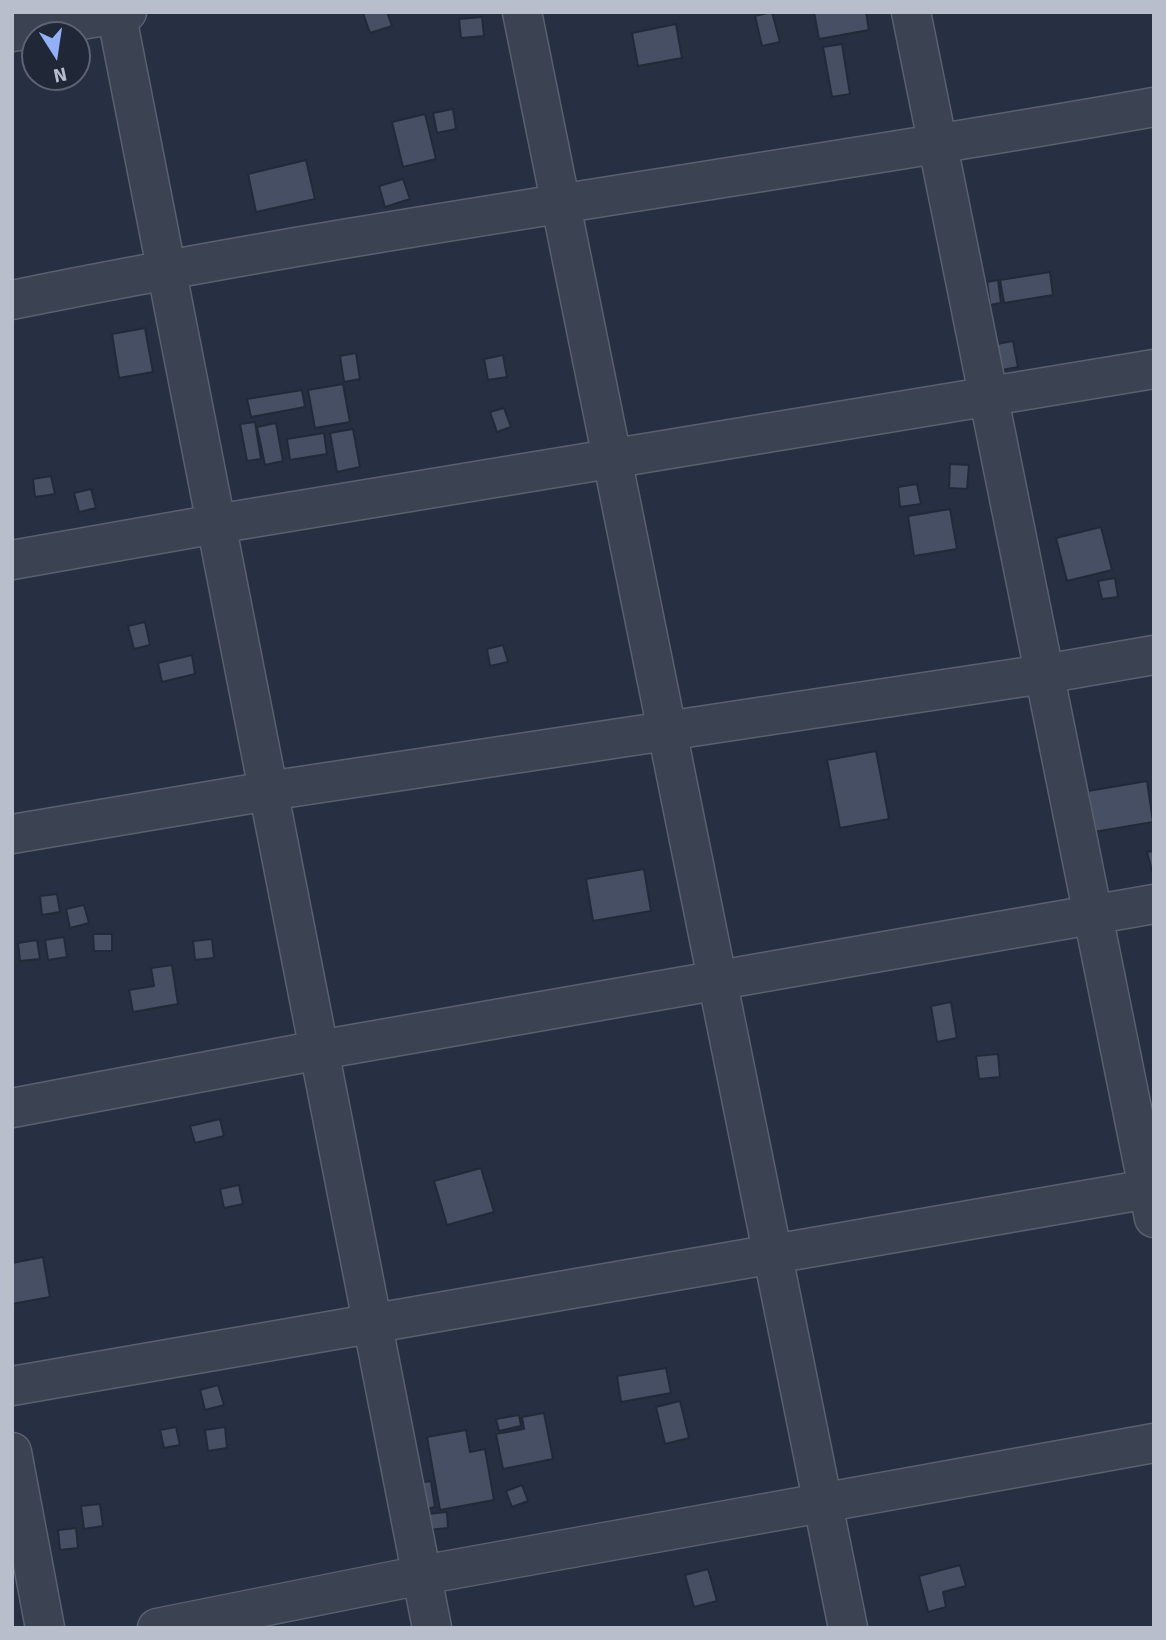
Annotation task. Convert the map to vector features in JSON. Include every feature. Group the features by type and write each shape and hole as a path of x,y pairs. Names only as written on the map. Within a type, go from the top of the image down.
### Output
{"street":[{"path":"522,12 848,1628"},
{"path":"12,1386 772,1254 1152,1199 911,12"},
{"path":"12,32 120,13 166,269 432,1628"},
{"path":"12,300 166,269 938,146 1154,107"},
{"path":"12,560 1154,369"},
{"path":"12,834 268,791 1154,655"},
{"path":"12,1108 319,1050 1154,904"},
{"path":"157,1628 422,1575 1154,1443"},
{"path":"12,1452 45,1628"}],"building":[{"path":"387,12 392,26 370,33 363,13"},
{"path":"772,12 780,42 762,46 755,16"},
{"path":"814,12 866,12 869,30 819,39"},
{"path":"482,17 484,36 461,38 459,19"},
{"path":"676,24 682,58 638,66 632,33"},
{"path":"842,44 850,94 832,97 823,47"},
{"path":"453,109 456,129 437,133 433,113"},
{"path":"425,114 436,159 403,167 392,122"},
{"path":"306,160 315,199 256,212 248,174"},
{"path":"403,179 410,199 385,207 379,186"},
{"path":"1050,272 1053,295 1004,303 1000,280"},
{"path":"998,280 1001,303 990,305 987,282"},
{"path":"145,328 153,372 119,378 112,334"},
{"path":"1013,341 1018,367 1002,370 997,344"},
{"path":"356,353 360,379 344,382 340,356"},
{"path":"503,355 507,377 488,380 484,359"},
{"path":"343,384 350,422 315,428 308,390"},
{"path":"302,390 305,407 251,417 247,399"},
{"path":"504,408 511,427 497,432 490,412"},
{"path":"255,422 261,459 247,461 240,424"},
{"path":"276,423 283,461 265,465 257,427"},
{"path":"353,429 360,467 337,472 330,433"},
{"path":"324,433 327,454 290,460 287,439"},
{"path":"950,464 969,465 967,489 949,488"},
{"path":"51,476 55,494 35,497 33,479"},
{"path":"917,484 921,504 900,507 898,487"},
{"path":"91,489 96,508 79,512 74,493"},
{"path":"950,509 957,549 914,556 908,516"},
{"path":"1101,527 1112,570 1067,581 1056,538"},
{"path":"1115,578 1118,597 1102,599 1098,581"},
{"path":"145,622 150,645 134,649 128,626"},
{"path":"503,645 508,662 490,666 487,649"},
{"path":"192,655 195,674 162,682 158,663"},
{"path":"876,751 889,819 840,828 827,760"},
{"path":"1147,781 1153,822 1094,832 1088,791"},
{"path":"1154,851 1154,870 1152,871 1147,852"},
{"path":"644,869 651,911 593,921 586,879"},
{"path":"57,894 60,912 42,915 40,896"},
{"path":"84,905 89,923 70,928 66,909"},
{"path":"93,934 112,934 112,951 94,951"},
{"path":"64,937 67,957 48,960 45,940"},
{"path":"212,939 214,958 195,960 193,941"},
{"path":"37,940 40,959 20,961 18,943"},
{"path":"172,965 178,1004 133,1012 129,990 154,986 151,968"},
{"path":"951,1002 957,1038 937,1042 931,1006"},
{"path":"998,1054 1000,1077 979,1079 976,1056"},
{"path":"220,1119 224,1136 195,1143 190,1126"},
{"path":"481,1168 494,1212 447,1225 434,1181"},
{"path":"239,1185 243,1204 224,1208 220,1189"},
{"path":"43,1257 50,1297 12,1304 12,1263"},
{"path":"666,1368 671,1393 621,1402 617,1376"},
{"path":"218,1385 224,1405 205,1410 200,1390"},
{"path":"680,1401 689,1438 665,1444 656,1407"},
{"path":"544,1413 553,1459 503,1469 496,1434 524,1429 522,1417"},
{"path":"519,1415 521,1426 499,1431 496,1419"},
{"path":"176,1427 180,1445 164,1448 160,1430"},
{"path":"225,1427 227,1448 208,1451 205,1430"},
{"path":"466,1430 470,1452 485,1449 494,1500 440,1510 427,1437"},
{"path":"431,1481 435,1507 423,1510 418,1483"},
{"path":"522,1485 528,1501 512,1507 506,1491"},
{"path":"100,1504 103,1526 84,1529 81,1506"},
{"path":"447,1512 448,1528 428,1530 427,1514"},
{"path":"76,1528 78,1548 60,1550 58,1530"},
{"path":"960,1565 966,1586 943,1592 946,1607 928,1612 919,1576"},
{"path":"708,1569 717,1601 694,1607 685,1575"}]}
